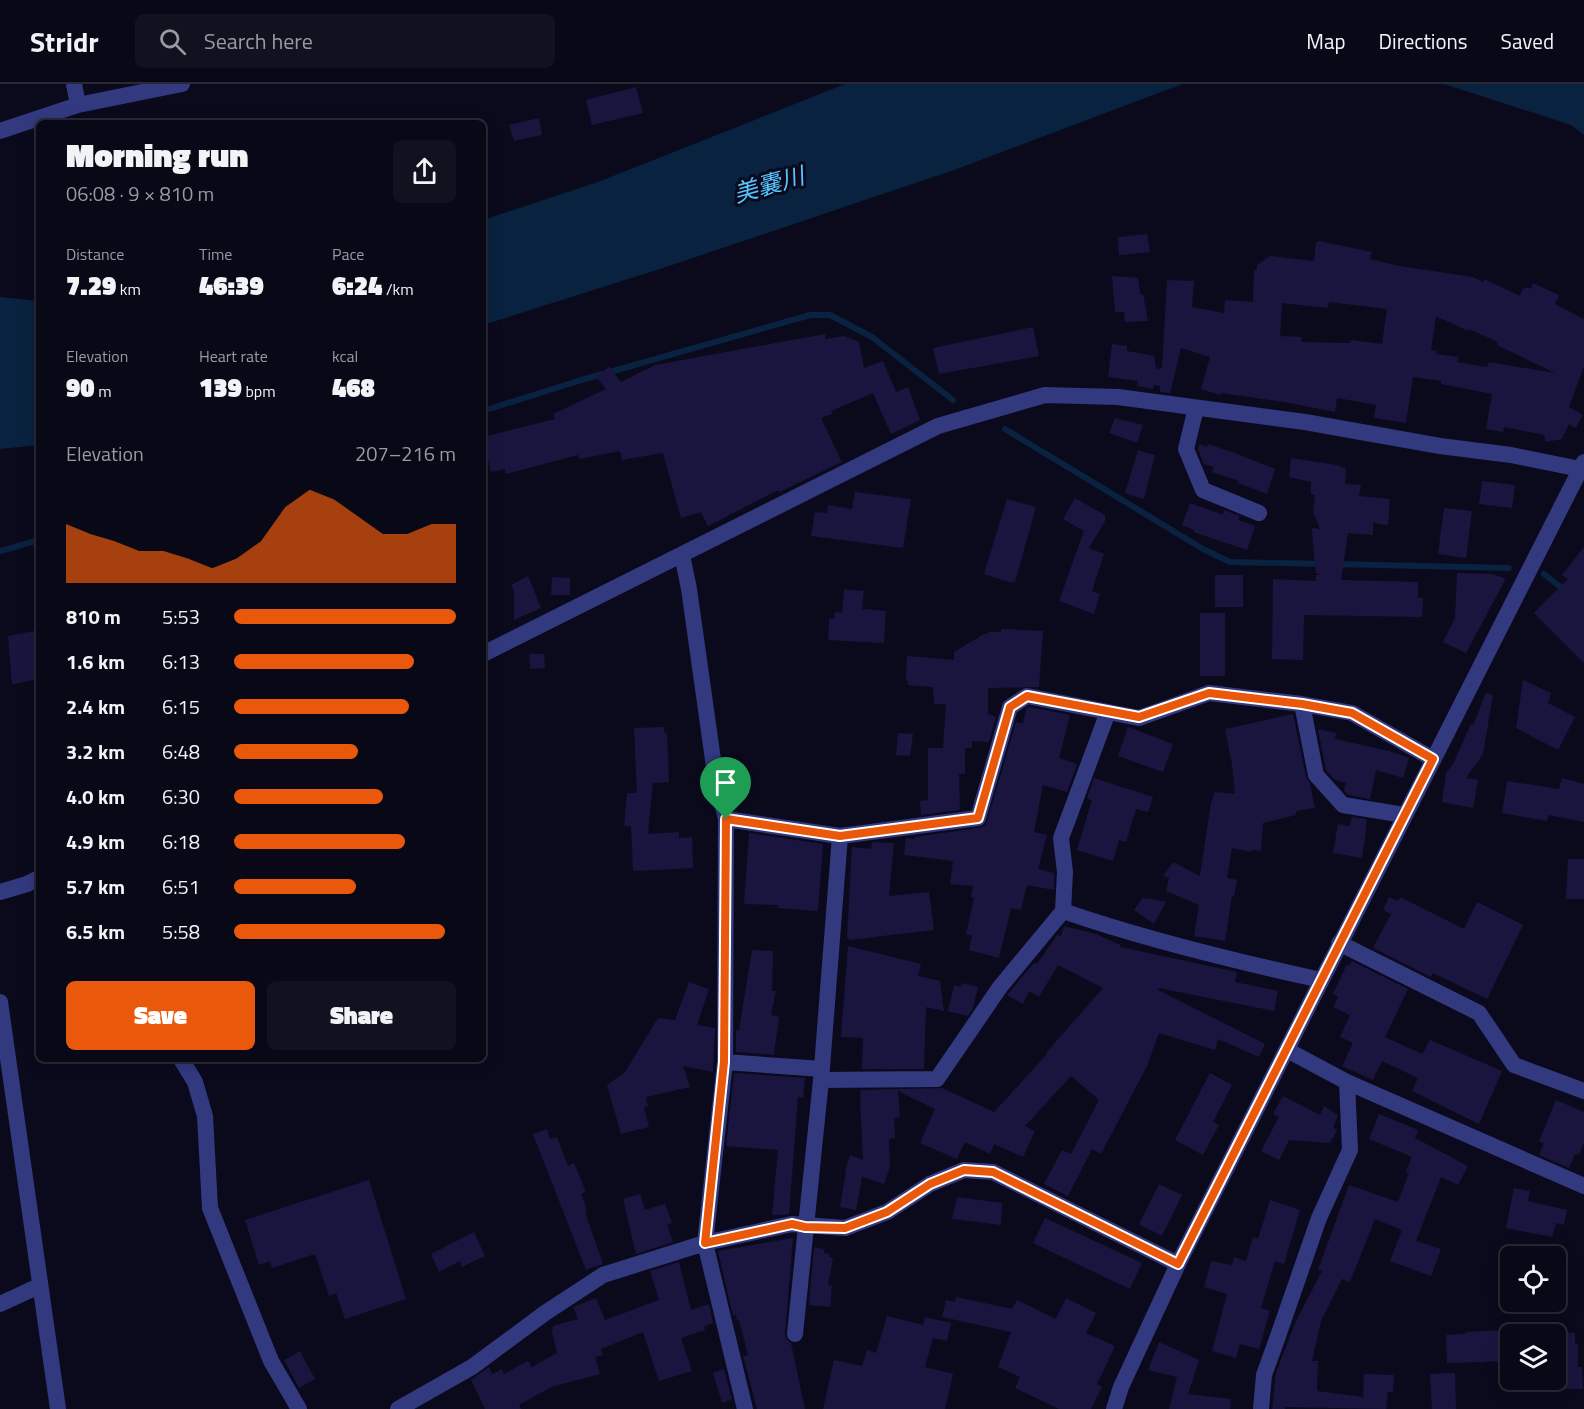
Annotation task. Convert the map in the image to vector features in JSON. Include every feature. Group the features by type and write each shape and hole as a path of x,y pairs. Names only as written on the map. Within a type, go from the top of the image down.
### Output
{"street":[{"path":"75,84 78,105"},
{"path":"0,131 78,105 182,84"},
{"path":"486,653 938,426 1045,395 1118,397 1305,422 1440,446 1583,467 1404,815 1178,1264 1121,1387 1114,1409"},
{"path":"1196,408 1186,449 1203,490 1259,513"},
{"path":"682,555 715,774 726,819 724,1062 705,1243 745,1409"},
{"path":"726,819 840,836 978,818 1010,707 1027,696 1139,717 1209,693 1302,704 1352,713 1433,759"},
{"path":"1302,704 1316,776 1343,805 1404,815"},
{"path":"724,1062 822,1075 937,1079 1000,987 1063,911 1065,872 1061,838 1108,712"},
{"path":"795,1334 822,1075 840,836"},
{"path":"0,892 36,880"},
{"path":"1063,911 1238,961 1321,980"},
{"path":"1339,944 1479,1013 1514,1065 1584,1091"},
{"path":"0,1002 58,1409"},
{"path":"1287,1050 1347,1082 1584,1186"},
{"path":"184,1062 195,1082 205,1116 210,1208 271,1361 299,1409"},
{"path":"1261,1409 1264,1375 1319,1218 1350,1150 1347,1082"},
{"path":"398,1409 472,1367 545,1313 603,1275 705,1243 792,1224 805,1227 845,1228 887,1212 930,1184 964,1170 993,1172 1178,1264"},
{"path":"0,1304 39,1286"}],"water":[{"name":"美嚢川","path":"845,84 1182,84 957,169 663,268 486,324 486,219 598,182"},
{"path":"1444,84 1584,84 1584,135 1571,125"},
{"path":"0,297 36,301 36,445 0,449"}],"building":[{"path":"636,87 643,113 592,125 586,100"},
{"path":"539,118 542,135 514,141 509,125"},
{"path":"1147,234 1150,252 1119,255 1118,237"},
{"path":"1319,241 1372,252 1370,259 1399,266 1473,277 1483,282 1484,279 1520,296 1523,288 1531,289 1533,283 1559,295 1555,304 1584,319 1584,366 1569,407 1583,415 1576,428 1569,424 1562,439 1546,442 1544,435 1504,427 1503,432 1486,429 1492,394 1441,384 1441,381 1413,377 1406,423 1374,418 1376,405 1337,398 1335,412 1285,402 1221,393 1220,395 1201,389 1210,357 1181,348 1170,393 1160,392 1160,386 1154,385 1153,389 1137,386 1138,381 1108,377 1112,344 1127,346 1127,351 1154,356 1156,369 1162,368 1167,280 1194,281 1192,307 1224,313 1225,300 1253,302 1254,270 1257,270 1257,265 1270,256 1314,261 1316,243","holes":["1329,302 1387,309 1382,344 1351,340 1350,343 1301,342 1302,337 1280,336 1282,303 1328,308","1436,316 1498,342 1497,345 1555,373 1489,362 1487,367 1473,365 1457,362 1458,357 1436,354 1437,351 1431,350"]},
{"path":"1112,276 1138,278 1148,321 1125,322 1124,312 1115,312"},
{"path":"1033,327 1039,356 939,374 933,348"},
{"path":"825,334 825,339 844,336 859,342 864,368 883,361 896,392 908,387 920,420 891,434 873,393 831,411 832,414 821,418 842,462 779,492 778,490 708,526 701,512 681,518 663,453 622,460 620,451 580,459 578,455 506,474 505,469 491,472 488,460 486,460 486,436 555,419 553,414 606,389 596,377 609,367 621,382 655,365"},
{"path":"1115,418 1143,425 1137,443 1109,433"},
{"path":"1199,444 1207,447 1208,444 1275,469 1267,494 1212,472 1214,467 1204,464 1198,449"},
{"path":"1138,450 1155,455 1144,499 1125,493"},
{"path":"1291,458 1337,465 1346,469 1345,484 1361,485 1359,496 1390,499 1388,525 1373,523 1373,535 1348,533 1341,580 1418,582 1418,598 1423,598 1422,617 1304,615 1303,660 1272,659 1273,579 1316,581 1316,575 1321,575 1316,573 1313,543 1312,528 1320,529 1313,512 1315,495 1311,494 1311,482 1289,477"},
{"path":"1482,481 1515,485 1512,508 1479,504"},
{"path":"855,492 911,499 903,548 811,536 815,512 827,513 828,505 852,509"},
{"path":"1075,498 1105,515 1105,521 1089,548 1104,554 1092,591 1100,594 1094,614 1059,601 1084,531 1063,519"},
{"path":"1007,499 1036,507 1015,582 984,574"},
{"path":"1190,503 1223,515 1224,510 1240,516 1238,520 1255,526 1247,550 1193,532 1194,530 1182,525"},
{"path":"1444,508 1472,511 1466,558 1438,554"},
{"path":"1584,547 1584,663 1534,613 1568,579 1562,575"},
{"path":"1457,573 1492,574 1505,580 1466,653 1443,642 1455,618"},
{"path":"1215,575 1243,575 1243,607 1215,607"},
{"path":"528,576 541,608 514,620 514,591 511,585"},
{"path":"552,577 570,578 570,595 551,595"},
{"path":"844,589 864,591 862,609 886,611 884,643 828,640 829,619 834,619 835,612 842,613"},
{"path":"1200,613 1225,613 1225,676 1200,676"},
{"path":"1001,629 1043,631 1039,687 988,688 988,714 996,717 989,742 972,741 972,748 965,748 965,774 959,774 960,810 921,815 920,801 928,800 928,748 943,748 946,704 934,704 933,687 908,685 906,681 907,656 954,660 954,652 988,632 1001,632"},
{"path":"36,631 36,680 12,684 8,636"},
{"path":"529,654 544,654 545,668 530,669"},
{"path":"1523,680 1551,693 1548,703 1575,717 1558,750 1516,728"},
{"path":"1486,693 1493,695 1483,754 1466,778 1478,780 1473,808 1442,802 1446,773 1453,764 1471,724 1473,725"},
{"path":"1029,707 1070,715 1059,758 1077,764 1067,792 1043,785 1034,832 1047,835 1038,869 1054,873 1054,890 1027,885 1021,910 1011,908 999,958 969,950 972,936 966,934 974,898 971,897 973,886 950,884 953,861 904,855 906,838 915,839 915,837 986,825 1016,722 1023,724 1026,709"},
{"path":"1293,714 1315,808 1296,811 1296,815 1263,823 1261,851 1252,850 1252,852 1232,848 1227,878 1237,880 1234,897 1232,896 1225,941 1194,936 1199,905 1166,891 1169,878 1163,876 1173,862 1200,876 1211,803 1215,792 1235,794 1225,729"},
{"path":"664,727 664,733 667,732 669,782 653,783 648,834 679,832 679,838 692,837 693,868 633,871 631,826 624,826 627,793 637,793 634,728"},
{"path":"1128,727 1173,744 1163,772 1118,756"},
{"path":"1318,729 1336,733 1335,739 1389,751 1409,758 1403,778 1376,770 1370,799 1348,795 1344,790 1346,783 1335,780 1326,770"},
{"path":"898,733 913,734 910,756 896,755"},
{"path":"1094,778 1153,797 1148,812 1136,809 1126,842 1119,840 1113,861 1077,850 1092,800 1087,798"},
{"path":"1562,778 1584,784 1584,822 1548,815 1547,821 1502,813 1507,781 1559,789"},
{"path":"1352,817 1366,819 1362,858 1333,853 1338,824 1350,826"},
{"path":"749,833 823,844 818,911 778,908 779,905 744,904"},
{"path":"872,842 894,843 889,896 929,892 934,930 849,940 847,938 852,847 871,849"},
{"path":"1568,859 1584,859 1584,899 1566,899"},
{"path":"1143,897 1166,902 1154,924 1134,910"},
{"path":"1389,897 1398,901 1400,897 1464,929 1477,902 1523,925 1487,999 1433,973 1431,977 1373,948 1391,914 1383,910"},
{"path":"1064,926 1096,934 1120,947 1237,972 1235,982 1278,991 1274,1011 1159,988 1158,990 1265,1044 1259,1057 1218,1039 1215,1050 1159,1033 1147,1066 1101,1154 1092,1149 1068,1196 1044,1184 1062,1150 1071,1154 1099,1100 1071,1076 1025,1126 1035,1131 1023,1157 994,1144 990,1154 965,1142 957,1159 920,1143 935,1109 898,1091 900,1117 894,1118 895,1138 889,1139 890,1167 884,1184 862,1177 856,1210 840,1207 845,1171 850,1155 863,1160 861,1090 942,1088 994,1112 1103,988 1058,965 1039,997 1029,991 1023,1004 1007,995 1034,963 1037,964 1057,935 1061,936"},
{"path":"848,946 921,964 918,976 940,981 944,1011 926,1007 924,1069 862,1069 863,1038 841,1037"},
{"path":"752,950 773,951 772,991 776,991 771,1015 779,1017 774,1055 736,1052 736,1030 739,1030"},
{"path":"1352,961 1408,989 1385,1037 1422,1054 1430,1040 1502,1071 1479,1124 1412,1091 1418,1078 1382,1061 1373,1080 1342,1066 1353,1043 1340,1037 1350,1015 1333,1007 1338,997 1333,994 1347,964 1349,966"},
{"path":"689,982 709,989 697,1025 715,1028 713,1072 683,1066 690,1087 646,1097 648,1106 644,1107 649,1127 621,1134 607,1085 625,1072 658,1018 675,1020"},
{"path":"962,983 978,987 973,1008 968,1016 948,1011 954,985 961,987"},
{"path":"734,1073 805,1078 803,1098 798,1097 789,1214 772,1215 778,1150 726,1146"},
{"path":"1210,1073 1232,1085 1213,1122 1219,1125 1203,1155 1175,1140"},
{"path":"1283,1096 1320,1115 1324,1106 1338,1115 1333,1128 1337,1130 1330,1143 1289,1140 1279,1160 1261,1151 1279,1117 1273,1114"},
{"path":"1556,1100 1584,1112 1584,1143 1579,1155 1575,1154 1569,1168 1539,1155 1544,1143 1539,1141"},
{"path":"1379,1114 1418,1130 1415,1138 1468,1166 1458,1185 1441,1177 1416,1241 1441,1249 1431,1276 1390,1261 1402,1230 1375,1219 1350,1282 1342,1279 1321,1321 1312,1361 1318,1361 1317,1391 1363,1397 1364,1374 1394,1375 1393,1392 1388,1392 1386,1409 1285,1407 1285,1409 1272,1409 1276,1373 1295,1323 1322,1271 1318,1270 1349,1185 1398,1202 1409,1173 1406,1172 1412,1157 1369,1139"},
{"path":"547,1129 550,1139 557,1137 568,1166 574,1163 586,1192 581,1194 587,1211 585,1212 603,1264 586,1270 533,1134"},
{"path":"369,1180 406,1299 345,1319 336,1293 329,1296 315,1254 272,1268 270,1261 259,1265 245,1220"},
{"path":"1159,1184 1182,1195 1162,1236 1139,1224"},
{"path":"1514,1188 1530,1191 1528,1201 1567,1210 1564,1225 1556,1223 1552,1237 1506,1228"},
{"path":"640,1194 645,1210 665,1204 672,1223 667,1224 673,1242 636,1254 623,1199"},
{"path":"957,1197 1002,1203 1001,1225 952,1219"},
{"path":"1270,1200 1300,1210 1284,1264 1275,1261 1261,1308 1270,1311 1259,1349 1240,1344 1236,1358 1212,1351 1227,1294 1204,1287 1211,1261 1232,1265 1234,1257 1246,1261 1253,1237 1258,1239"},
{"path":"1045,1218 1142,1263 1130,1289 1033,1243"},
{"path":"474,1232 485,1256 462,1267 460,1261 439,1272 431,1254"},
{"path":"793,1238 785,1334 786,1339 791,1343 805,1409 757,1409 743,1356 748,1355 739,1320 737,1321 736,1315 733,1316 718,1251"},
{"path":"814,1247 824,1249 824,1253 833,1258 828,1285 832,1286 830,1307 809,1305"},
{"path":"679,1262 691,1310 709,1304 713,1323 704,1326 705,1330 681,1338 692,1371 659,1381 643,1332 601,1349 603,1355 595,1357 600,1374 551,1387 519,1405 521,1409 485,1409 471,1380 489,1367 492,1374 502,1369 504,1374 528,1361 532,1367 557,1353 552,1332 553,1326 578,1319 573,1307 596,1298 605,1320 659,1300 650,1271"},
{"path":"956,1297 1012,1309 1017,1300 1056,1319 1066,1298 1096,1313 1086,1333 1115,1346 1097,1384 1102,1387 1091,1409 1059,1409 1015,1388 1020,1377 998,1367 1011,1332 942,1317 946,1300 955,1302"},
{"path":"887,1316 923,1325 925,1317 951,1323 947,1341 933,1338 925,1367 953,1374 945,1409 823,1409 834,1360 862,1366 867,1350 876,1353"},
{"path":"1500,1330 1500,1361 1447,1363 1446,1335 1465,1334 1466,1332"},
{"path":"1566,1333 1575,1333 1575,1344 1578,1344 1578,1367 1582,1367 1583,1389 1566,1389"},
{"path":"1159,1342 1199,1360 1188,1394 1231,1399 1230,1409 1169,1409 1177,1377 1148,1370"},
{"path":"300,1351 315,1379 299,1388 284,1360"},
{"path":"724,1369 732,1399 722,1403 713,1373"},
{"path":"1455,1373 1456,1409 1432,1409 1430,1374"}],"waterway":[{"path":"486,410 578,381 810,315 830,315 872,337 953,400"},
{"path":"1005,429 1203,549 1230,562 1322,564"},
{"path":"0,551 36,541"},
{"path":"1335,564 1509,568"},
{"path":"1544,574 1567,592"}],"route":[{"path":"1209,693 1302,704 1352,713 1433,759 1178,1264 993,1172 964,1170 930,1184 887,1212 845,1228 805,1227 792,1224 705,1243 724,1062 726,819 840,836 978,818 1010,707 1027,696 1139,717 1209,693"}]}
